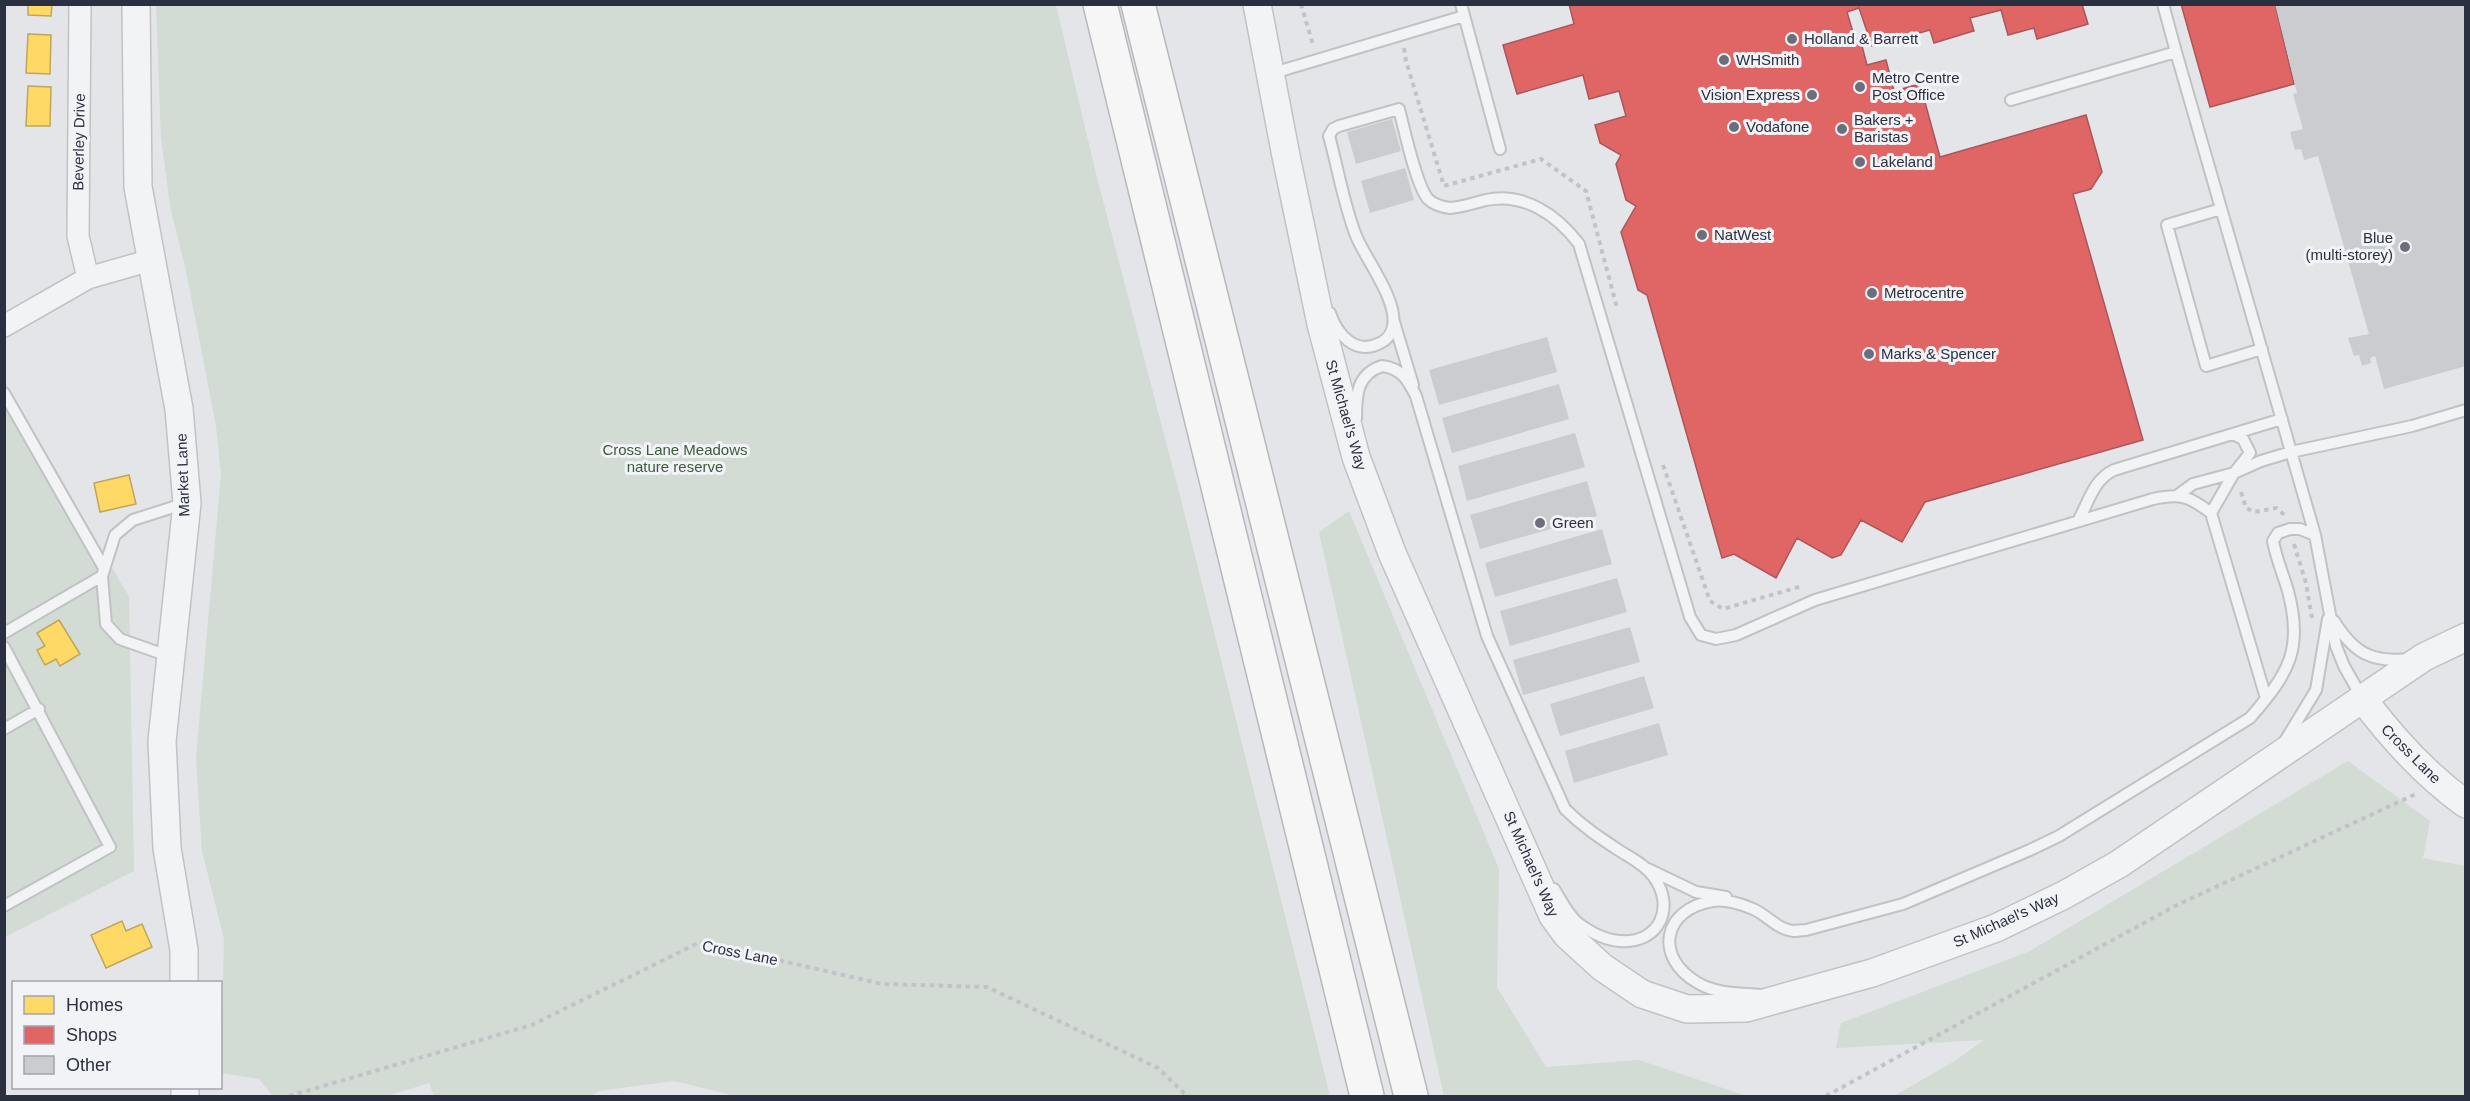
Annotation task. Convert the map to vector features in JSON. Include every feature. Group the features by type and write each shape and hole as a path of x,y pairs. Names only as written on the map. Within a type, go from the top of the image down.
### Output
{"highway":[{"path":"1087,4 1116,78"},
{"path":"1100,4 1116,78 1192,377 1368,1096"},
{"path":"1138,4 1411,1096"}],"street":[{"name":"Beverley Drive","path":"80,4 78,236 88,278"},
{"name":"Market Lane","path":"136,4 138,187 179,409 187,502 162,753 167,848 184,950 184,981"},
{"name":"St Michael's Way","path":"1257,4 1269,74 1321,324 1356,457 1392,554 1543,896 1566,935 1602,967 1642,994 1687,1009 1746,1008 1872,973 1996,927 2119,864 2424,657 2466,637"},
{"path":"4,326 88,278 151,260"},
{"name":"Cross Lane","path":"2362,698 2389,735 2436,780 2466,804"}],"lane":[{"path":"1461,4 1500,149"},
{"path":"2163,4 2316,534 2336,646 2362,698"},
{"path":"1269,74 1464,16"},
{"path":"2012,100 2176,52"},
{"path":"1516,831 1576,921 1608,939 1622,941 1645,937 1655,930 1665,907 1663,895 1652,874 1583,827 1565,810 1487,636 1389,302 1356,237 1329,136 1333,129 1339,126 1399,109 1421,184 1429,199 1442,207 1450,208 1497,198 1523,201 1549,213 1571,233 1579,244 1690,617 1696,630 1708,638 1725,638 1736,635 1815,600 2153,499 2178,495 2194,500 2211,513 2266,698"},
{"path":"2221,209 2167,225 2206,366 2262,349"},
{"path":"1304,241 1333,322 1341,335 1351,344 1362,348 1371,347 1389,336 1394,320"},
{"path":"1356,457 1357,388 1365,376 1382,366 1399,370 1416,396"},
{"path":"4,393 103,572"},
{"path":"2178,495 2193,484 2234,473 2261,461 2291,452 2412,426 2466,410"},
{"path":"2078,521 2089,503 2096,484 2103,475 2282,419"},
{"path":"2211,513 2234,473 2250,453 2243,439 2233,434"},
{"path":"172,657 120,639 106,624 103,572 115,535 134,520 187,502"},
{"path":"1642,866 1696,892 1738,900 1779,926 1792,931 1806,930 1903,904 2060,836 2250,718 2278,683 2289,664 2294,644 2292,609 2273,541 2278,533 2290,529 2300,529 2316,534"},
{"path":"4,633 103,572"},
{"path":"2329,613 2346,640 2359,652 2376,659 2424,657"},
{"path":"2273,760 2316,690 2329,613"},
{"path":"4,646 110,847 4,906"},
{"path":"4,729 39,710"},
{"path":"1753,909 1716,900 1689,909 1674,924 1668,945 1679,967 1700,985 1714,990 1784,998"}],"path":[{"path":"1301,4 1312,45 1323,42"},
{"path":"1403,34 1406,61 1443,186 1541,159 1586,191 1618,315"},
{"path":"1661,460 1710,601 1724,609 1813,583"},
{"path":"1826,1096 2177,905 2421,792 2436,780"},
{"name":"Cross Lane","path":"289,1096 532,1025 700,942 882,984 987,987 1158,1068 1187,1096"}],"green space":[{"name":"Cross Lane Meadows nature reserve","path":"156,5 1056,5 1096,174 1179,492 1330,1096 735,1096 674,1081 598,1091 592,1096 434,1096 429,1083 387,1096 273,1096 259,1079 222,1073 224,939 202,851 196,758 221,474 216,426 186,271 170,206 161,137"},
{"path":"4,380 129,597 134,871 5,937"},
{"path":"1349,511 1499,869 1497,987 1546,1067 1639,1060 1747,1096 1444,1096 1319,532"},
{"path":"2348,761 2430,821 2423,858 2465,866 2465,1096 1894,1096 1953,1062 1984,1040 1836,1048 1841,1023 2030,951"}],"building: Homes":[{"path":"28,4 52,4 51,16 28,15"},
{"path":"28,34 51,35 50,74 26,73"},
{"path":"28,86 51,87 50,126 26,126"},
{"path":"129,475 136,504 100,512 94,483"},
{"path":"59,620 80,654 60,666 56,659 45,665 37,650 45,646 37,633"},
{"path":"122,921 126,931 142,924 152,947 106,968 91,935"}],"building: Shops":[{"name":"Metrocentre","path":"1569,4 2082,4 2088,24 2037,39 2034,28 2008,35 2001,10 1970,18 1974,31 1934,43 1930,30 1872,46 1859,8 1847,12 1855,39 1860,38 1867,65 1886,60 1894,91 1920,84 1940,157 2086,115 2102,172 2091,189 2073,194 2143,440 1925,502 1902,542 1861,520 1841,555 1832,558 1797,538 1776,578 1734,554 1722,558 1647,295 1638,290 1621,232 1636,206 1626,200 1616,164 1621,155 1600,143 1595,125 1626,116 1619,91 1589,99 1583,75 1517,94 1503,45 1574,24"},
{"path":"2181,4 2275,4 2294,84 2210,107"}],"building: Other":[{"name":"Blue (multi-storey)","path":"2275,4 2466,4 2466,366 2384,389 2375,356 2370,358 2371,363 2362,366 2359,355 2354,356 2348,338 2369,334 2318,156 2304,160 2301,149 2295,150 2290,132 2303,129 2293,94 2297,93"},
{"path":"1392,119 1401,151 1356,164 1347,132"},
{"path":"1405,168 1414,200 1370,213 1361,181"},
{"path":"1547,337 1557,372 1439,405 1429,370"},
{"path":"1559,384 1569,419 1452,453 1442,418"},
{"path":"1575,433 1585,467 1467,501 1458,466"},
{"path":"1587,481 1597,516 1480,549 1470,515"},
{"path":"1602,529 1612,564 1495,597 1485,563"},
{"path":"1617,578 1627,612 1510,646 1500,611"},
{"path":"1630,627 1640,662 1523,695 1513,660"},
{"path":"1644,676 1654,708 1560,736 1550,704"},
{"path":"1659,723 1668,755 1574,783 1565,751"}],"place":[{"name":"Holland & Barrett","path":"1792,39"},
{"name":"WHSmith","path":"1724,60"},
{"name":"Metro Centre Post Office","path":"1860,87"},
{"name":"Vision Express","path":"1812,95"},
{"name":"Vodafone","path":"1734,127"},
{"name":"Bakers + Baristas","path":"1842,129"},
{"name":"Lakeland","path":"1860,162"},
{"name":"NatWest","path":"1702,235"},
{"name":"Blue (multi-storey)","path":"2405,247"},
{"name":"Metrocentre","path":"1872,293"},
{"name":"Marks & Spencer","path":"1869,354"},
{"name":"Green","path":"1540,523"}]}
